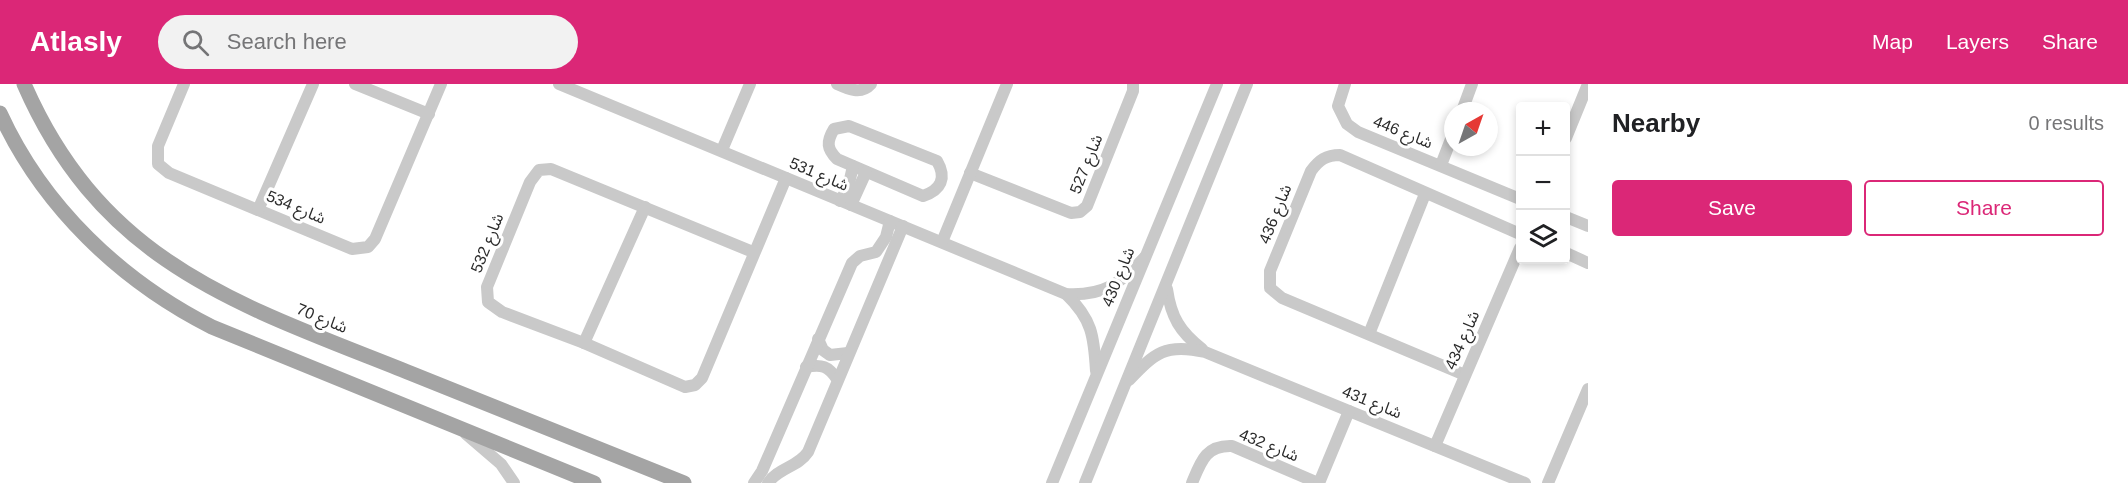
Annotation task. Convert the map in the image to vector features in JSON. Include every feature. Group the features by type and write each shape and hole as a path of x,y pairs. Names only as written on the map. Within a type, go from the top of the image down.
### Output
{"main road":[{"name":"شارع 70","path":"24,84 47,134 81,183 122,226 179,270 270,317 684,483"},
{"path":"0,113 32,168 64,211 107,257 162,298 212,327 594,483"}],"street":[{"name":"شارع 534","path":"184,84 158,146 158,164 169,173 352,249 368,247 375,239 441,84"},
{"path":"258,210 313,84"},
{"path":"355,84 429,114"},
{"name":"شارع 531","path":"559,84 1066,294 1086,296 1100,292 1124,278 1144,256"},
{"path":"723,150 750,84"},
{"path":"837,84 854,91 867,88 871,84"},
{"path":"942,242 1007,84"},
{"name":"شارع 527","path":"970,173 1071,213 1080,212 1087,206 1133,91 1133,84"},
{"name":"شارع 430","path":"1052,483 1217,84"},
{"path":"1085,483 1129,381 1247,84"},
{"name":"شارع 446","path":"1345,84 1338,106 1347,124 1358,132 1516,197"},
{"path":"1465,102 1472,84"},
{"path":"1570,128 1588,84"},
{"path":"849,126 937,161 942,170 942,179 934,193 923,196 853,166 837,159 828,148 828,138 839,127 849,126"},
{"name":"شارع 436","path":"1465,375 1282,298 1270,288 1270,271 1311,171 1324,158 1340,155 1516,232"},
{"path":"1441,165 1444,156"},
{"path":"846,203 853,166"},
{"name":"شارع 532","path":"753,252 551,169 539,170 530,182 487,287 488,302 502,312 584,343 685,387 695,385 702,378 786,178"},
{"path":"846,203 866,172"},
{"path":"1369,334 1425,194"},
{"path":"584,343 645,207"},
{"path":"1570,219 1588,226"},
{"path":"754,483 852,263 860,256 868,256 881,247 890,221"},
{"path":"768,483 772,476 801,460 808,453 903,226"},
{"path":"1570,255 1588,263"},
{"path":"868,256 878,264 882,273"},
{"name":"شارع 434","path":"1436,446 1516,259"},
{"name":"شارع 431","path":"1166,287 1170,310 1180,331 1205,352"},
{"name":"شارع 531","path":"1066,294 1082,311 1092,328 1096,376"},
{"path":"818,339 823,350 830,355 848,353"},
{"name":"شارع 431","path":"1129,381 1151,357 1166,350 1179,348 1205,352 1525,483"},
{"path":"806,367 820,364 830,369 837,380"},
{"path":"1548,483 1588,389"},
{"name":"شارع 432","path":"1192,483 1202,458 1211,449 1232,446 1318,483 1349,411"},
{"path":"459,428 501,464 514,483"},
{"path":"772,446 788,466"}]}
